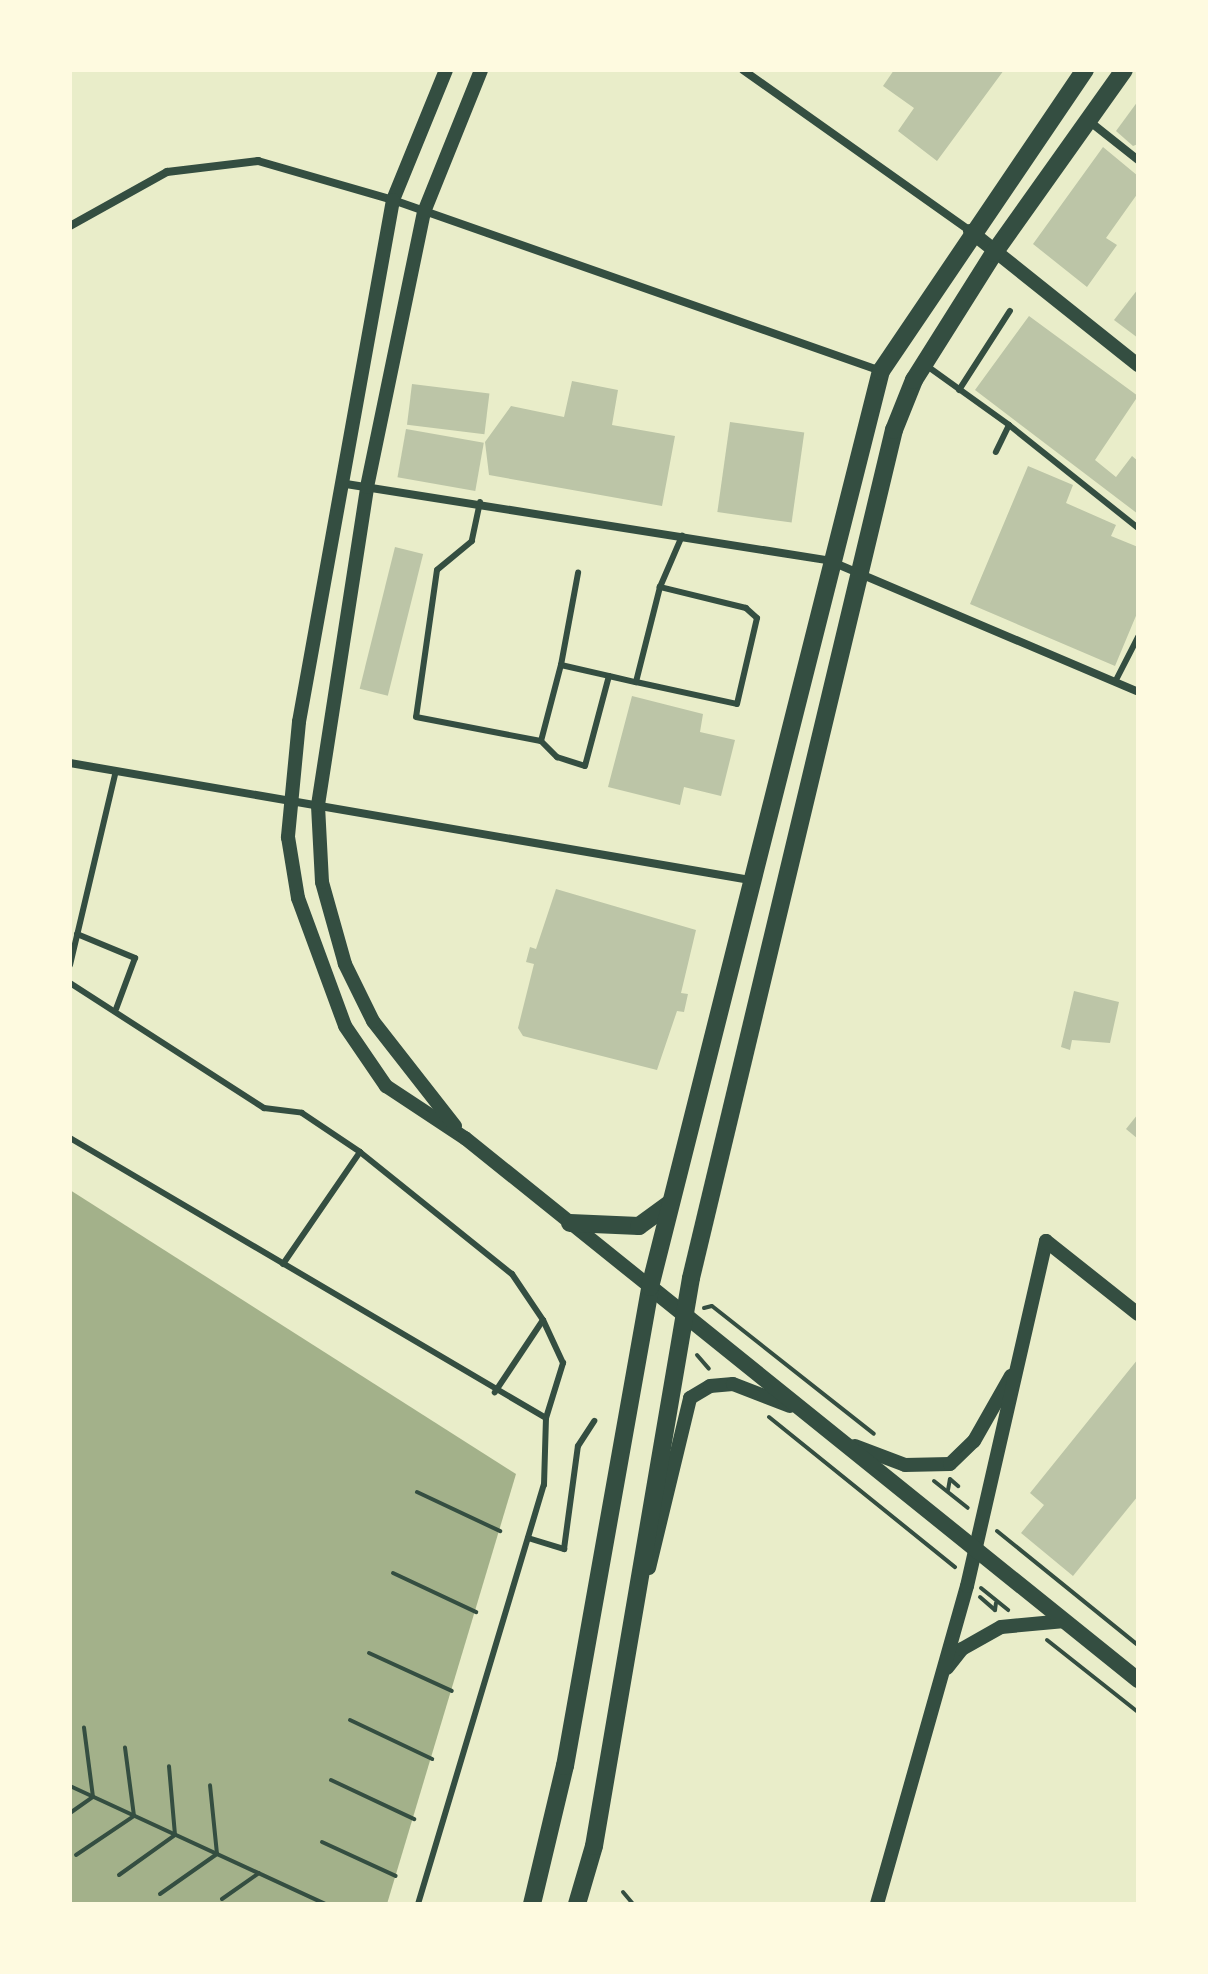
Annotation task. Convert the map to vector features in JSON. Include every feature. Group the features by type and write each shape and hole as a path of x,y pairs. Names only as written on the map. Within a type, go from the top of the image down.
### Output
{"main road":[{"path":"532,1904 565,1766 650,1287 830,561 881,371 970,231 1085,70"},
{"path":"577,1904 628,1649 683,1314 862,575 894,430 924,364 994,253 1124,70"},
{"path":"570,1223 639,1226 671,1203"},
{"path":"650,1287 1138,1680"}],"street":[{"path":"446,70 393,200 346,484 288,800 298,898 345,1026 386,1086 465,1138 650,1287"},
{"path":"465,1138 373,1021 345,964 322,882 318,805 367,487 424,212 481,70"},
{"path":"743,70 970,231 1138,365"},
{"path":"1089,121 1138,160"},
{"path":"70,226 139,184 217,161 258,161 393,200 881,371"},
{"path":"346,484 480,502 830,561 1138,692"},
{"path":"70,763 750,880"},
{"path":"877,1904 969,1578 1046,1241 1138,1314"},
{"path":"628,1649 686,1407 702,1389 728,1384 771,1395 889,1461 950,1464 974,1441 1019,1362"},
{"path":"944,1671 979,1637 1026,1624 1065,1621"}],"lane":[{"path":"959,390 1010,311"},
{"path":"924,364 1009,425 1138,528"},
{"path":"996,452 1009,425"},
{"path":"480,502 472,541 437,570 416,717 541,741 557,757 585,766 609,676"},
{"path":"636,682 660,587 682,536"},
{"path":"541,741 561,665 578,573"},
{"path":"561,665 737,704 757,618 746,608 660,587"},
{"path":"1115,682 1138,637"},
{"path":"70,965 116,771"},
{"path":"77,934 135,958 116,1009"},
{"path":"70,983 116,1009 264,1108 302,1113 360,1152 512,1274 543,1320 563,1363 546,1418 546,1475 418,1904"},
{"path":"70,1138 495,1392 546,1418"},
{"path":"283,1264 360,1152"},
{"path":"495,1392 543,1320"},
{"path":"528,1538 564,1549 578,1446 594,1421"}],"path":[{"path":"683,1314 701,1360 728,1384"},
{"path":"697,1372 701,1360"},
{"path":"764,1413 1138,1712"},
{"path":"948,1490 950,1479 958,1486"},
{"path":"417,1492 500,1531"},
{"path":"393,1573 476,1612"},
{"path":"980,1597 995,1610 996,1603"},
{"path":"369,1653 452,1691"},
{"path":"350,1720 432,1759"},
{"path":"84,1728 93,1797"},
{"path":"125,1748 134,1816"},
{"path":"169,1766 175,1835"},
{"path":"331,1780 414,1819"},
{"path":"210,1785 217,1854"},
{"path":"70,1786 325,1904"},
{"path":"70,1813 93,1797"},
{"path":"76,1855 134,1816"},
{"path":"119,1875 175,1835"},
{"path":"322,1842 396,1876"},
{"path":"160,1894 217,1854"},
{"path":"222,1899 259,1873"},
{"path":"623,1892 633,1904"}],"shaded area":[{"path":"70,1190 516,1474 387,1904 70,1904"}],"building":[{"path":"894,70 1004,70 937,161 898,131 914,108 883,86"},
{"path":"1138,101 1138,144 1133,146 1116,131"},
{"path":"1103,147 1138,176 1138,193 1106,238 1117,245 1087,287 1033,244"},
{"path":"1138,289 1138,338 1114,320"},
{"path":"1029,316 1138,396 1095,460 1116,477 1132,456 1138,461 1138,514 975,390"},
{"path":"572,381 618,390 612,425 675,436 662,506 489,475 485,442 511,406 564,417"},
{"path":"412,384 489,394 484,434 407,425"},
{"path":"730,422 804,432 792,523 717,512"},
{"path":"406,429 484,443 475,491 397,477"},
{"path":"1028,466 1073,485 1066,503 1116,525 1111,536 1138,547 1138,611 1115,666 970,604"},
{"path":"395,547 423,554 388,696 360,689"},
{"path":"632,696 703,714 700,732 735,740 721,796 684,787 680,805 608,787"},
{"path":"556,889 696,930 681,993 688,994 684,1012 677,1011 657,1070 523,1036 518,1028 534,964 526,962 530,947 536,949"},
{"path":"1074,991 1119,1002 1110,1043 1072,1040 1070,1050 1061,1047"},
{"path":"1138,1114 1138,1139 1126,1129"},
{"path":"1138,1359 1138,1496 1073,1576 1021,1533 1044,1505 1030,1493"}]}
